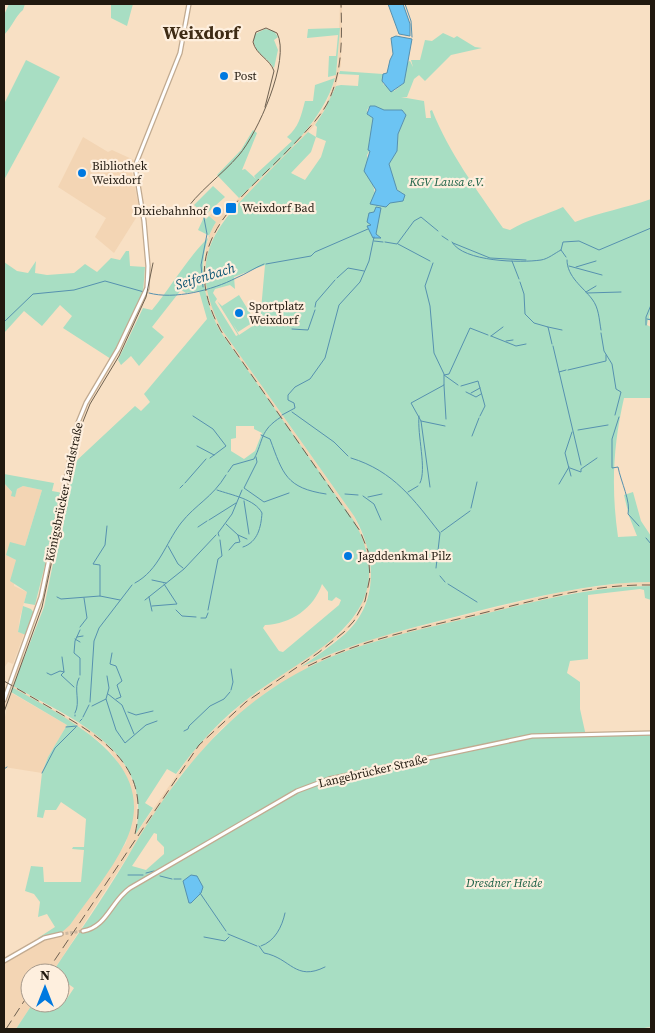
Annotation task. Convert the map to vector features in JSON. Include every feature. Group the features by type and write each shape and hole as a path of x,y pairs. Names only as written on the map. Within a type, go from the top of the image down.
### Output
{"main road":[{"name":"Königsbrücker Landstraße","path":"4,700 41,597 77,425 86,403 121,344 147,288 148,266 144,221 135,164 180,52 189,4"},
{"name":"Langebrücker Straße","path":"83,931 99,925 117,900 127,890 297,791 329,779 523,738 651,733"},
{"path":"4,961 44,938 61,934"}],"shaded area":[{"path":"340,4 342,4 341,64 336,86 328,105 313,127 223,219 211,242 206,267 209,299 222,330 354,516 369,550 371,582 366,601 359,615 345,633 305,664 377,637 560,592 623,583 651,582 651,586 611,588 572,593 377,641 318,663 268,691 221,729 179,777 58,963 20,963 20,1013 26,1013 16,1029 4,1029 4,964 70,925 126,843 133,809 126,775 108,748 80,727 12,687 10,692 67,725 48,757 42,773 4,767 4,722 9,697 4,716 4,709 22,657 25,658 13,686 97,734 122,760 131,777 137,796 136,834 198,744 245,701 343,631 357,614 366,593 369,576 368,558 357,526 220,331 208,306 203,276 206,247 216,222 209,216 220,206 226,211 311,125 326,104 333,86 338,64"},
{"path":"83,137 108,152 112,150 134,160 132,172 139,208 136,218 114,253 95,237 106,218 58,187"},
{"path":"4,483 15,496 17,489 23,486 42,490 25,546 6,555 16,560 14,586 27,592 18,632 24,634 13,664 8,662 4,668"}],"green space":[{"path":"9,4 25,4 23,10 4,35 4,15"},
{"path":"111,4 133,4 127,26 111,18"},
{"path":"340,28 336,75 328,77 329,56 336,56 338,35 307,38 308,29"},
{"path":"265,29 274,31 278,37 274,40 278,50 274,68 254,45 255,34"},
{"name":"KGV Lausa e.V.","path":"443,33 454,38 457,36 475,47 482,48 451,55 425,81 419,75 414,79 407,97 401,97 424,101 426,118 431,118 430,111 432,110 455,156 503,228 510,230 529,220 563,207 575,222 651,199 651,311 649,317 651,320 648,320 647,325 651,327 651,398 624,398 615,450 614,501 618,537 637,536 629,516 624,495 633,492 641,521 651,536 651,582 589,587 486,609 415,627 346,648 301,667 345,634 356,621 364,607 369,593 371,577 367,546 354,516 222,330 212,307 207,287 205,269 208,252 225,220 267,173 308,132 316,137 317,127 315,125 336,86 358,86 359,75 339,74 340,71 383,74 383,84 394,91 404,83 407,62 410,61 413,67 411,60 420,60 425,40 432,41","holes":["370,106 375,106 384,111 402,110 405,118 398,134 397,151 389,164 394,183 399,192 403,193 389,203 375,194 367,155 370,150 368,149 374,117 368,115 367,110","316,137 326,141 321,157 305,180 291,173 311,152","265,265 260,321 239,335 233,324 238,332 255,321 239,295 222,306 217,301 238,335 236,336 215,302 217,299 213,293 215,289 230,285 235,289 234,277"]},
{"path":"26,60 60,77 4,180 4,104"},
{"path":"335,78 329,95 308,128 295,144 239,198 217,175 241,150 253,130 257,133 242,170 245,169 256,179 254,176 292,141 287,137 297,125 305,101 313,101 315,85"},
{"path":"213,186 225,197 205,215 194,205"},
{"path":"209,216 216,222 209,236 198,230 204,217 206,219"},
{"path":"209,237 205,249 203,277 209,305 220,331 354,521 367,554 368,582 360,606 345,627 324,646 250,697 229,714 201,742 176,774 167,769 145,803 153,808 135,835 138,806 133,781 121,760 104,741 83,725 13,686 44,607 74,463 135,406 141,411 150,402 144,394 207,319 199,291 186,293 181,290 152,327 164,337 139,366 131,356 121,365 118,360 143,308 152,310","holes":["236,426 254,426 254,429 262,433 255,451 244,459 231,451 231,439 236,438","322,584 328,592 328,600 332,601 336,597 341,600 339,605 283,652 279,651 263,628 265,625 284,622 300,613 313,600"]},
{"path":"126,251 129,251 130,266 145,267 143,293 111,359 63,328 72,316 60,305 42,326 24,311 4,333 4,262 17,271 28,273 36,261 35,273 47,275 74,273 85,264 97,272 111,258 120,260"},
{"path":"4,474 54,483 52,491 63,493 35,605 24,603 27,592 10,581 16,560 6,555 10,542 25,546 42,490 23,486 17,489 15,497 11,496 12,492 4,483"},
{"name":"Dresdner Heide","path":"651,586 651,600 645,598 644,590 640,589 588,595 588,659 570,661 567,673 580,682 580,709 586,736 651,734 651,1027 637,1029 16,1029 26,1013 70,1013 70,994 74,988 70,985 70,963 59,963 109,887 144,829 183,773 204,748 253,702 311,666 349,650 536,601 604,589","holes":["154,833 157,834 157,840 164,847 164,854 146,870 132,866"]},
{"path":"23,606 31,609 34,613 26,635 18,632"},
{"path":"12,687 58,713 104,747 121,766 132,789 134,814 125,843 113,864 70,925 61,933 40,940 38,938 55,927 47,914 38,917 40,902 34,894 25,891 31,866 43,867 44,882 81,882 84,850 72,849 73,847 84,847 86,819 61,802 56,810 45,810 43,818 37,817 42,773 48,757 67,725 11,692 4,722"}],"water":[{"path":"388,4 403,4 410,24 410,36 399,34"},
{"path":"396,36 412,39 404,83 391,92 382,81 383,74 387,73 393,54 391,38"},
{"path":"370,106 384,110 402,110 406,115 398,134 397,151 389,164 397,190 405,195 403,201 390,203 386,207 370,204 376,190 364,171 370,151 368,150 373,118 367,114"},
{"path":"376,207 381,208 376,234 381,238 373,238 367,226 371,225 367,222 369,213 374,212"},
{"path":"191,875 197,876 203,887 201,893 189,903 183,881"}],"waterway":[{"path":"405,4 411,21 412,37"},
{"path":"385,242 397,244 414,221 421,217 438,231"},
{"path":"203,287 201,265 207,234 204,218"},
{"path":"452,242 458,249 480,257 493,260 532,261 541,260 561,250 563,242 579,241 599,250 651,228"},
{"name":"Seifenbach","path":"266,264 311,256 315,252 368,229"},
{"path":"442,236 448,240"},
{"path":"282,415 295,408 294,403 288,400 288,395 295,387 310,379 325,358 339,305 360,282 369,261 374,237"},
{"path":"374,241 383,242"},
{"path":"453,243 490,258 526,260"},
{"path":"398,244 430,261"},
{"path":"561,250 566,257"},
{"path":"567,260 573,277 596,306 601,330"},
{"path":"512,261 519,279"},
{"path":"576,267 596,261"},
{"path":"430,487 421,421 411,403 444,385 444,374 434,353 430,306 425,286 433,263"},
{"name":"Seifenbach","path":"149,293 170,295 205,290 243,275 264,264"},
{"path":"569,266 602,275"},
{"path":"337,278 348,268 364,271"},
{"path":"315,307 316,302 335,280"},
{"name":"Seifenbach","path":"4,322 33,294 74,290 105,281 144,292"},
{"path":"520,282 524,294 525,314 534,323 548,327 552,344"},
{"path":"586,292 596,286"},
{"path":"587,293 621,292"},
{"path":"646,325 646,317 651,305"},
{"path":"292,329 308,330 315,310"},
{"path":"647,319 651,320"},
{"path":"491,336 503,327"},
{"path":"548,327 562,330"},
{"path":"458,385 444,375 449,374 470,328 488,335"},
{"path":"601,333 604,351 612,364 616,389 621,392 615,415"},
{"path":"491,336 516,346 526,344"},
{"path":"506,341 513,340"},
{"path":"553,346 581,465"},
{"path":"568,370 606,361 606,355"},
{"path":"559,372 566,370"},
{"path":"461,386 478,381 485,406 480,416"},
{"path":"444,385 446,419"},
{"path":"471,393 480,388"},
{"path":"466,392 476,397 481,394"},
{"path":"292,412 334,442 348,456"},
{"path":"193,416 213,429 226,446 210,458"},
{"path":"419,416 423,469 420,483"},
{"path":"228,472 233,465 254,459 265,431 281,417"},
{"path":"619,417 612,439 612,468 618,467 627,498 628,514 639,526"},
{"path":"472,436 479,418"},
{"path":"421,421 445,426"},
{"path":"578,430 608,425"},
{"path":"571,476 565,453 572,432"},
{"path":"261,435 270,439 283,470 294,483 302,488 326,494"},
{"path":"197,446 214,455"},
{"path":"256,457 257,462 244,488 264,502 289,493"},
{"path":"351,458 379,471 402,488 440,533 436,568"},
{"path":"570,468 581,472 581,469 597,458"},
{"path":"185,483 206,459"},
{"path":"559,484 569,467"},
{"path":"135,583 143,578 156,564 181,523 215,490 226,475"},
{"path":"471,508 477,482"},
{"path":"180,488 183,485"},
{"path":"408,492 418,486"},
{"path":"217,490 254,504 262,513 258,533 252,542 243,547"},
{"path":"219,536 218,533 232,514 242,490"},
{"path":"345,494 358,495"},
{"path":"368,497 382,494"},
{"path":"363,496 374,504 381,520"},
{"path":"244,501 249,534"},
{"path":"209,520 236,503"},
{"path":"441,532 470,511"},
{"path":"198,527 207,521"},
{"path":"226,524 238,535 240,542 235,543 229,550"},
{"path":"100,596 100,565 93,564 105,545 107,526"},
{"path":"145,600 184,569 216,535"},
{"path":"238,535 247,539"},
{"path":"646,538 651,544"},
{"path":"208,610 218,559 222,556 220,540"},
{"path":"168,546 178,564 183,568"},
{"path":"440,576 445,582"},
{"path":"152,580 166,583"},
{"path":"152,606 177,604 164,584"},
{"path":"448,584 477,602"},
{"path":"90,702 94,641 99,628 132,585"},
{"path":"57,597 61,599 100,596 120,600"},
{"path":"149,597 152,611"},
{"path":"80,627 87,618 84,598"},
{"path":"176,610 182,616 196,617"},
{"path":"201,618 206,618 208,613"},
{"path":"80,630 75,641 74,653 80,658 80,675"},
{"path":"77,637 83,636"},
{"path":"75,639 80,642"},
{"path":"112,653 110,664 116,666 122,681 117,685 121,697 116,699"},
{"path":"62,657 64,672 61,675 74,687"},
{"path":"231,669 233,682 231,690"},
{"path":"47,673 51,675 60,671 64,672"},
{"path":"106,699 109,688 107,676"},
{"path":"75,713 77,709 77,682 79,678"},
{"path":"184,731 210,706 224,699 230,692"},
{"path":"108,694 122,705 134,734"},
{"path":"92,706 106,699 116,730 125,743 146,725 157,721"},
{"path":"83,717 89,705"},
{"path":"128,712 136,715 153,711"},
{"path":"66,727 77,726"},
{"path":"42,773 55,748 76,727"},
{"path":"146,873 154,871"},
{"path":"128,875 143,875"},
{"path":"160,876 172,879"},
{"path":"174,879 181,879"},
{"path":"200,893 226,931"},
{"path":"261,946 270,941 277,933 285,913"},
{"path":"228,934 257,946"},
{"path":"204,937 225,941 229,937"},
{"path":"259,946 264,953 281,959 293,968 307,972 325,967"}],"tunnel":[{"path":"61,934 83,931"}],"tram line":[{"path":"183,214 195,198 239,155 263,114 280,61 280,45 277,33 266,28 256,32 253,42 274,71 265,107"},
{"path":"4,712 42,607 80,429 90,404 119,356 146,297 153,263"}],"railway":[{"path":"53,963 199,745 246,702 318,653 344,632 354,621 365,601 370,577 368,551 360,531 221,331 208,300 204,273 208,248 218,226 233,206 311,126 327,104 339,68 341,4"},
{"path":"308,666 370,642 522,603 607,587 651,585"},
{"path":"4,681 79,725 109,747 122,760 131,775 137,792 138,812 135,834"},
{"path":"6,1029 20,1007"}],"place":[{"name":"Post","path":"224,76"},
{"name":"Bibliothek Weixdorf","path":"82,173"},
{"name":"Weixdorf Bad","path":"231,208"},
{"name":"Dixiebahnhof","path":"217,211"},
{"name":"Sportplatz Weixdorf","path":"239,313"},
{"name":"Jagddenkmal Pilz","path":"348,556"}],"district":[{"name":"Weixdorf","path":"201,33"}]}
